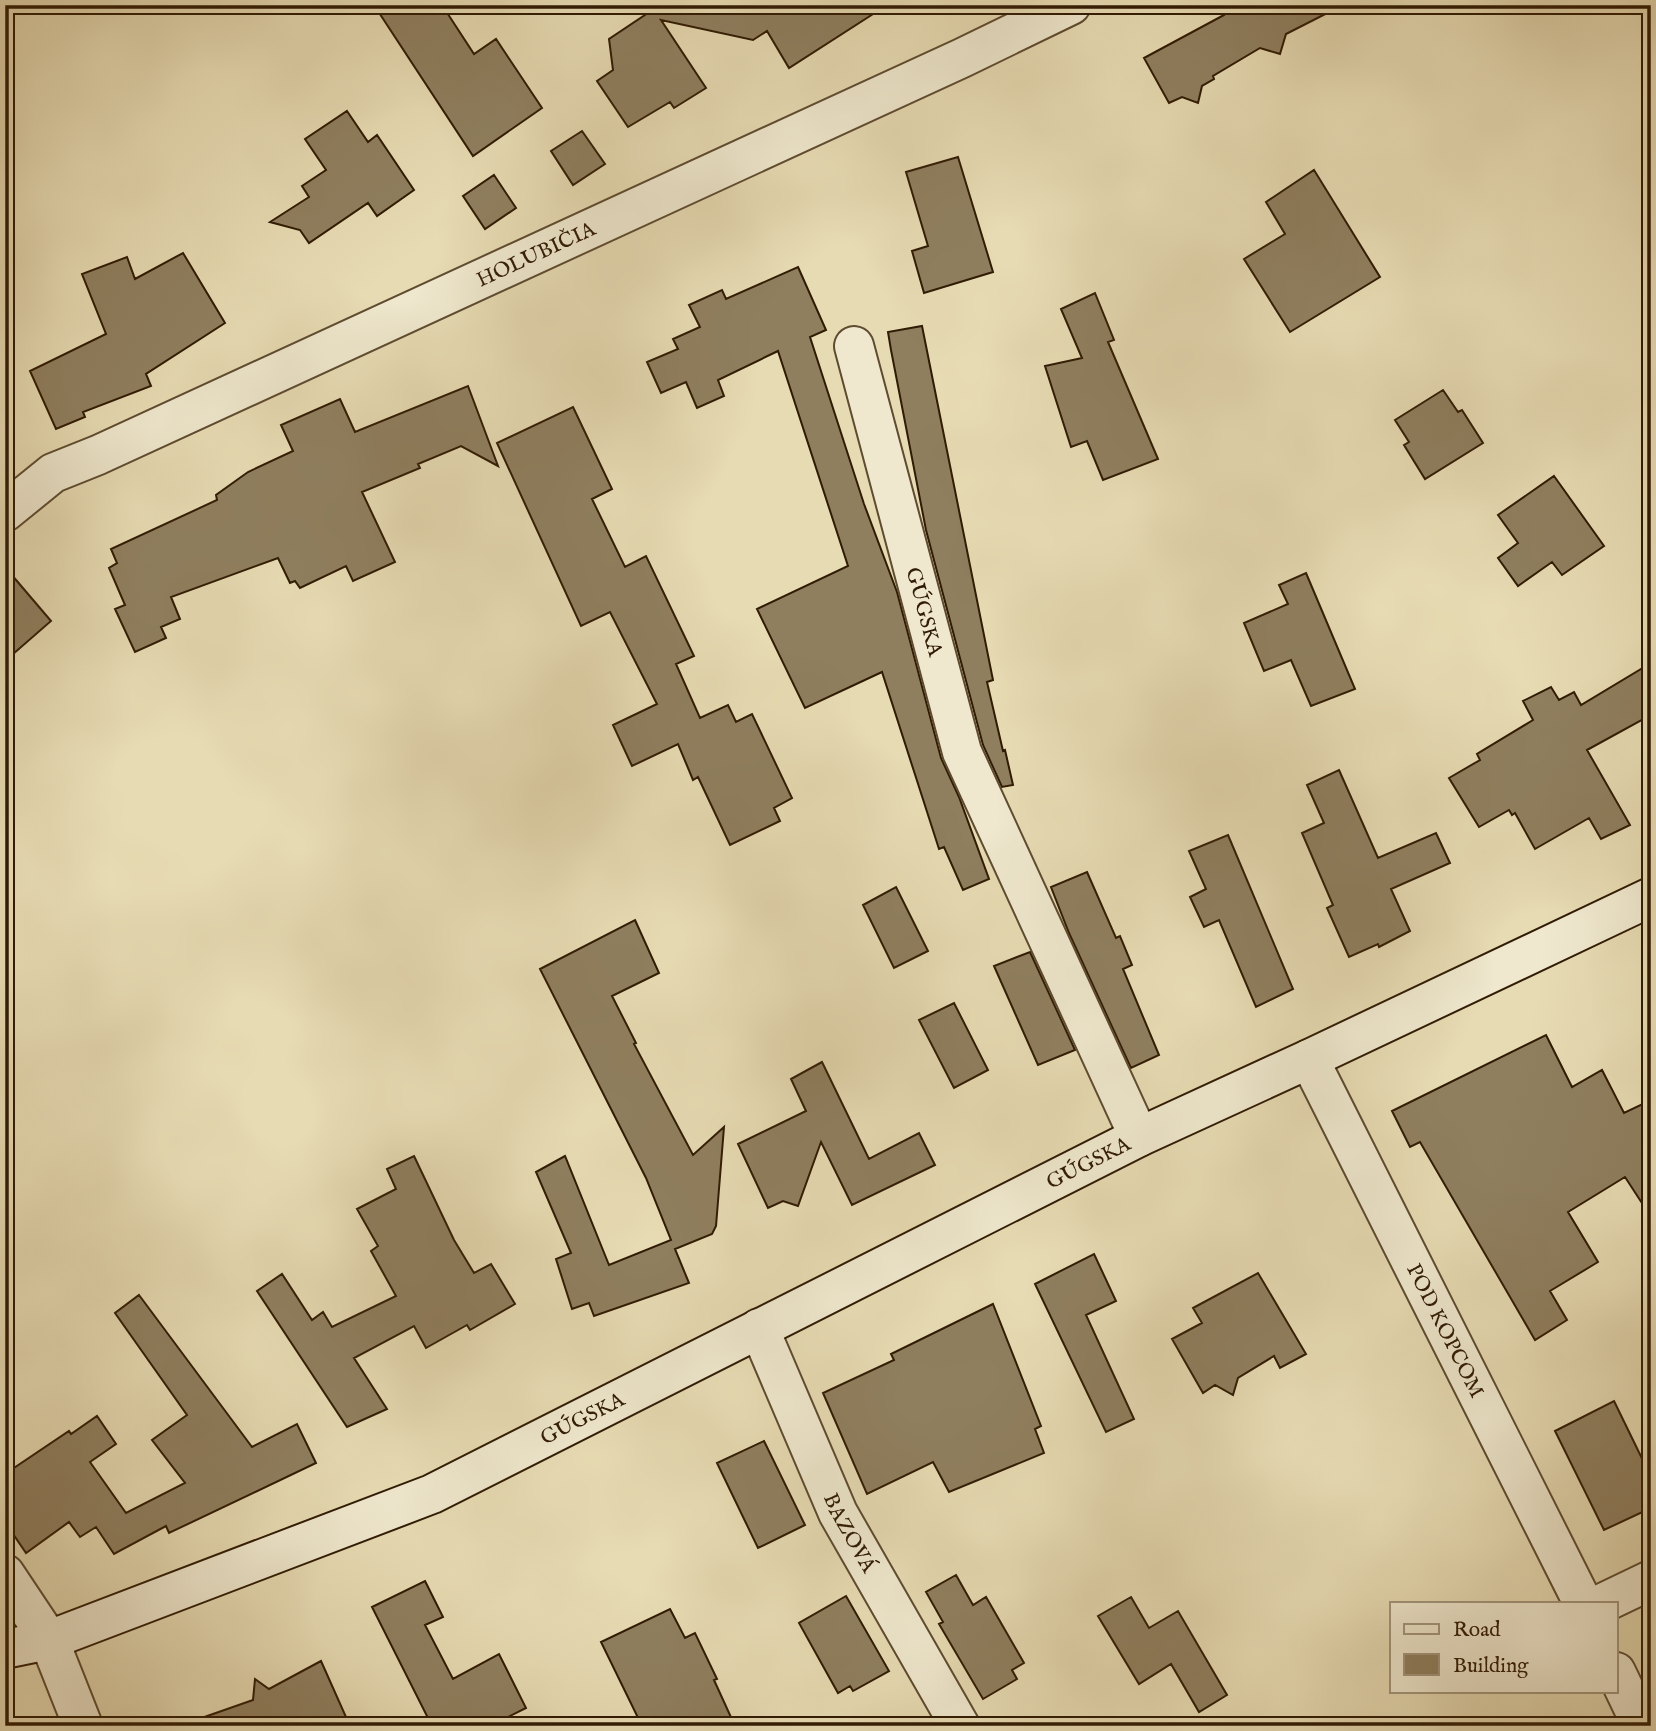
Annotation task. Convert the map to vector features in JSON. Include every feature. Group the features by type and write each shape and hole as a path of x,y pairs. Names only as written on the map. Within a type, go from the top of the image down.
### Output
{"street":[{"name":"HOLUBIČIA","path":"5,512 54,473 949,64 1071,5"},
{"name":"GÚGSKA","path":"854,346 962,751 1139,1137"},
{"name":"GÚGSKA","path":"5,1649 49,1640 432,1494 1139,1137 1651,897"},
{"name":"POD KOPCOM","path":"1309,1059 1582,1602"},
{"name":"BAZOVÁ","path":"759,1328 838,1513 960,1726"},
{"path":"5,1574 49,1640 83,1726"},
{"path":"1605,1602 1651,1580"},
{"path":"1618,1676 1642,1726"}],"building":[{"path":"374,5 442,5 474,54 496,39 542,108 473,156"},
{"path":"656,5 887,5 789,68 767,31 753,40 661,20 706,88 674,108 670,102 628,127 597,81 613,70 609,39 654,9 655,11"},
{"path":"1219,5 1343,5 1286,34 1280,54 1260,48 1213,76 1214,79 1202,86 1198,103 1182,97 1169,103 1144,58 1224,15"},
{"path":"347,111 368,142 377,135 414,190 377,216 368,203 309,243 300,230 270,222 309,197 302,186 326,170 305,139"},
{"path":"582,131 605,164 573,185 551,151"},
{"path":"958,157 993,272 924,293 912,251 928,246 906,172"},
{"path":"1314,170 1380,277 1290,332 1244,259 1285,234 1266,202"},
{"path":"494,175 516,208 485,229 463,196"},
{"path":"183,253 225,323 146,374 151,386 83,412 85,417 56,429 30,371 106,334 82,274 127,257 135,279"},
{"path":"798,267 826,330 810,337 864,504 897,592 941,758 959,797 989,879 963,890 944,847 939,849 882,672 805,708 757,609 848,566 778,351 718,380 724,396 697,408 686,382 661,393 647,362 678,349 673,339 700,327 689,305 722,290 726,299"},
{"path":"1095,293 1114,340 1108,342 1158,459 1103,480 1087,441 1071,447 1045,366 1082,358 1061,309"},
{"path":"922,326 993,680 987,682 1013,785 1002,787 983,745 926,530 888,332"},
{"path":"468,386 498,466 461,446 418,464 420,468 362,492 395,562 353,581 346,566 300,588 295,581 290,583 278,558 171,597 180,619 161,627 166,638 135,652 115,609 125,605 109,568 117,563 111,549 217,500 216,495 248,472 293,451 281,425 340,399 355,432"},
{"path":"1443,390 1458,412 1462,410 1483,443 1425,479 1404,445 1409,442 1395,420"},
{"path":"573,407 612,489 592,499 625,567 646,556 694,656 676,664 700,718 728,705 736,722 752,714 792,798 774,808 780,821 730,845 698,777 693,780 678,744 632,766 613,725 657,704 610,612 581,626 497,443"},
{"path":"1554,476 1604,546 1562,575 1552,562 1518,586 1498,558 1518,543 1498,515"},
{"path":"5,567 51,621 5,661"},
{"path":"1306,573 1355,689 1311,706 1291,660 1264,671 1244,623 1288,604 1279,585"},
{"path":"1651,663 1651,715 1587,750 1630,825 1601,839 1589,818 1535,849 1515,813 1512,815 1509,810 1479,827 1449,778 1480,760 1477,754 1533,720 1523,701 1551,687 1559,700 1574,692 1581,705"},
{"path":"1339,770 1378,858 1436,833 1450,863 1391,889 1410,931 1379,947 1378,944 1349,957 1327,908 1333,905 1302,833 1324,823 1307,785"},
{"path":"1228,835 1293,989 1256,1007 1219,920 1204,927 1190,897 1206,889 1189,851"},
{"path":"1087,872 1116,938 1120,936 1132,965 1123,969 1159,1055 1131,1068 1069,933 1051,887"},
{"path":"896,887 928,951 894,968 863,905"},
{"path":"635,920 659,973 612,996 636,1043 634,1044 693,1155 724,1127 716,1226 712,1234 675,1249 689,1283 594,1316 589,1303 572,1309 556,1259 571,1253 536,1172 565,1156 609,1265 671,1240 646,1178 540,969"},
{"path":"1030,952 1075,1050 1038,1065 994,966"},
{"path":"954,1003 988,1070 954,1088 919,1020"},
{"path":"1546,1035 1572,1087 1602,1070 1624,1113 1651,1100 1651,1217 1625,1177 1568,1212 1598,1262 1550,1291 1567,1320 1535,1340 1420,1142 1410,1147 1392,1111"},
{"path":"822,1062 869,1159 919,1133 935,1165 852,1205 821,1142 798,1206 783,1201 768,1208 738,1144 806,1111 791,1079"},
{"path":"414,1156 454,1240 474,1273 491,1264 515,1304 470,1330 467,1325 426,1348 414,1326 354,1358 387,1409 347,1427 257,1291 282,1274 312,1320 323,1312 332,1327 396,1296 371,1251 378,1246 357,1209 396,1189 387,1169"},
{"path":"1094,1254 1116,1301 1086,1315 1134,1419 1106,1432 1035,1284"},
{"path":"1258,1273 1306,1354 1280,1368 1274,1356 1238,1378 1233,1395 1215,1385 1203,1393 1172,1339 1202,1323 1193,1308"},
{"path":"139,1295 252,1447 297,1424 316,1463 169,1533 166,1526 114,1554 96,1527 80,1537 69,1522 26,1553 5,1522 5,1474 69,1431 71,1434 97,1416 116,1444 90,1462 126,1513 185,1483 152,1440 187,1415 115,1313"},
{"path":"993,1304 1041,1426 1035,1429 1044,1453 949,1492 933,1462 867,1494 823,1393 894,1360 891,1354"},
{"path":"1614,1401 1651,1477 1651,1508 1604,1530 1555,1431"},
{"path":"764,1441 805,1525 758,1548 717,1463"},
{"path":"956,1575 973,1605 986,1597 1024,1663 1012,1670 1017,1679 983,1699 939,1624 943,1622 926,1592"},
{"path":"425,1581 443,1617 425,1625 453,1679 499,1654 526,1708 490,1726 432,1726 372,1607"},
{"path":"846,1596 889,1671 853,1691 850,1686 838,1693 799,1623"},
{"path":"1131,1597 1149,1628 1178,1611 1227,1695 1199,1712 1171,1664 1139,1684 1098,1616"},
{"path":"670,1609 685,1638 695,1633 735,1726 642,1726 601,1642"},
{"path":"321,1661 350,1726 194,1726 193,1721 253,1700 255,1679 269,1689"}]}
